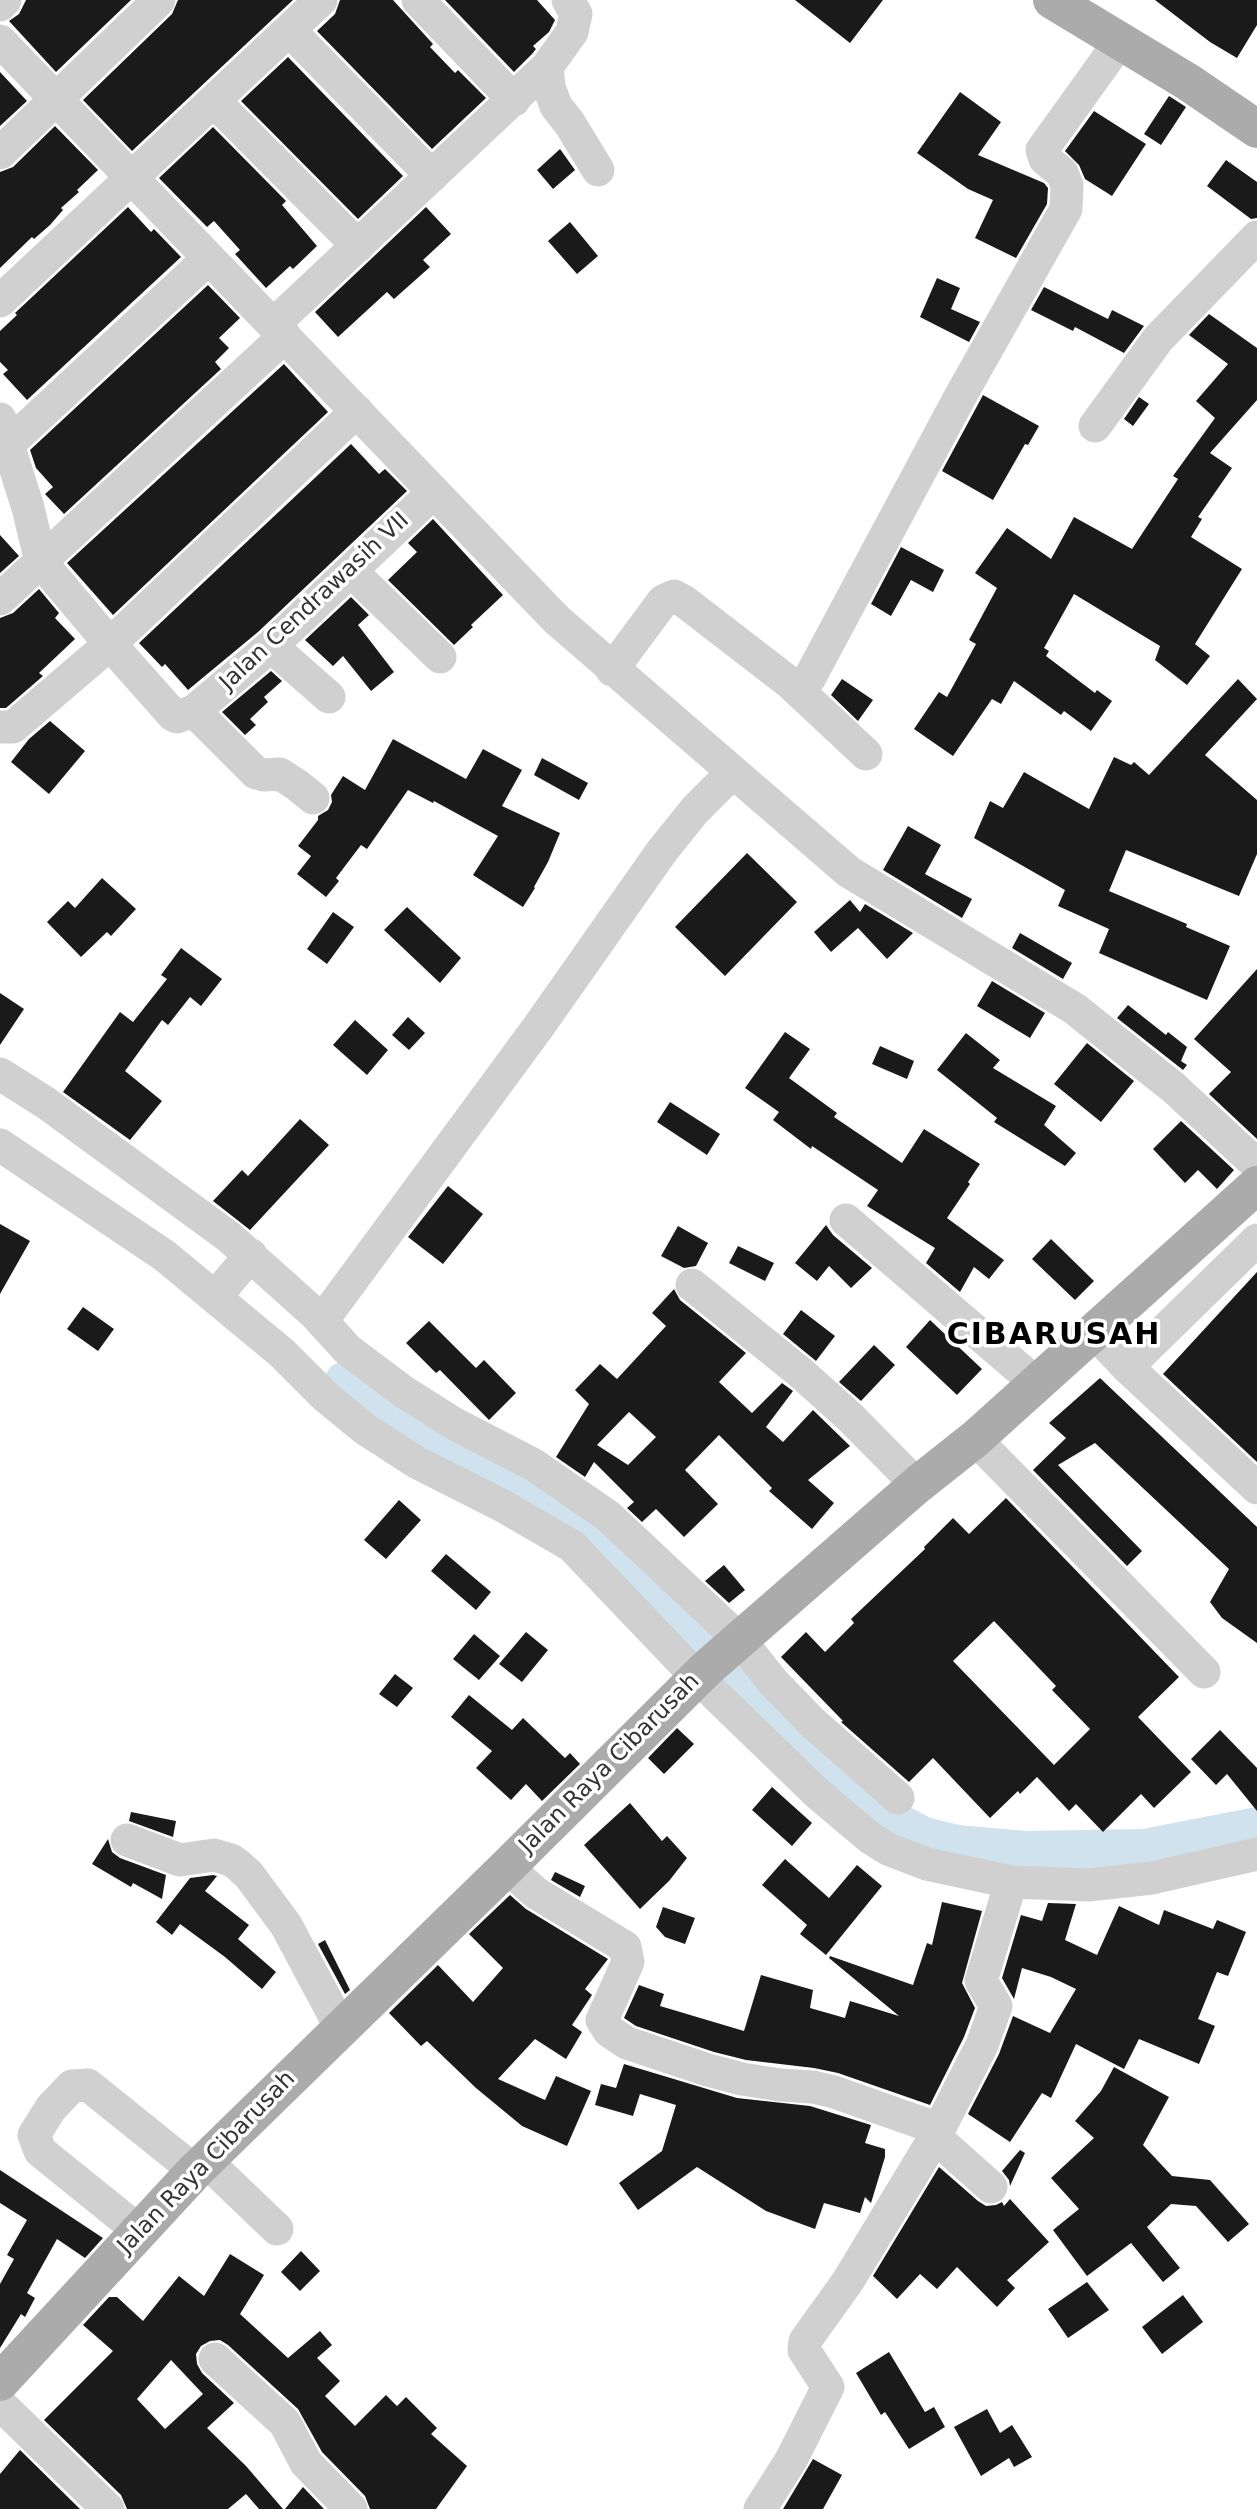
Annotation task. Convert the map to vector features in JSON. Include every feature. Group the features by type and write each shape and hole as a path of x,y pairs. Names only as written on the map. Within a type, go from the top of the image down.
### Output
{"main road":[{"path":"1052,0 1121,40 1257,129"},
{"name":"Jalan Raya Cibarusah","path":"0,2382 201,2166 719,1657 916,1485 975,1439 1256,1183"}],"street":[{"path":"0,5 5,0"},
{"path":"0,153 159,0"},
{"path":"0,301 321,0"},
{"path":"418,0 514,100"},
{"path":"0,599 279,330 358,246 547,67 572,32 576,14 568,0"},
{"path":"289,30 432,177"},
{"path":"0,40 557,620 849,872 1075,1009 1174,1088 1256,1183"},
{"path":"790,682 798,685 809,680 961,394 1066,209 1067,186 1062,173 1045,159 1042,150 1121,40"},
{"path":"547,67 548,87 556,106 598,170"},
{"path":"214,101 358,246"},
{"path":"1095,425 1158,339 1257,237"},
{"path":"209,258 3,438 41,562 110,644 173,715 182,717 194,711 256,773 280,774 313,798"},
{"path":"0,727 13,727 110,644 357,411"},
{"name":"Jalan Cendrawasih VII","path":"194,711 271,646 434,492"},
{"path":"351,571 440,657"},
{"path":"612,670 663,601 674,596 685,601 790,682 866,754"},
{"path":"271,646 329,697"},
{"path":"304,1329 540,1026 662,851 695,810 732,773"},
{"path":"0,1074 46,1104 249,1256 304,1329 326,1396 365,1429 416,1462 503,1506 589,1528 668,1571 719,1657 818,1794 878,1843 896,1853 927,1864 1011,1882 1088,1885 1152,1878 1257,1854"},
{"path":"0,1145 220,1291 348,1350 404,1392 453,1423 534,1465 589,1528 719,1657 794,1704 898,1798"},
{"path":"846,1220 1036,1383"},
{"path":"1127,1367 1257,1240"},
{"path":"220,1291 249,1256"},
{"path":"692,1285 852,1418 916,1485"},
{"path":"1093,1331 1127,1367 1257,1488"},
{"path":"975,1439 1204,1672"},
{"path":"127,1840 180,1860 214,1855 239,1865 286,1925 341,2028"},
{"path":"507,1867 537,1893 625,1947 628,1962 602,2020 609,2031 627,2043 742,2079 834,2092 937,2133 991,2187"},
{"path":"760,2509 791,2460 828,2387 804,2350 805,2341 848,2281 937,2133 973,2065 996,2008 981,1981 1011,1882"},
{"path":"139,2231 40,2151 34,2135 72,2086 88,2085 201,2166 278,2229"},
{"path":"215,2359 285,2423 306,2463 351,2509"},
{"path":"0,2404 108,2509"}],"building":[{"path":"26,0 131,0 56,72 9,21 19,14"},
{"path":"178,0 293,0 132,151 83,100 172,14"},
{"path":"340,0 393,0 433,44 430,47 455,73 458,70 486,98 432,149 317,31 335,14"},
{"path":"445,0 537,0 555,20 549,32 533,46 536,49 514,72"},
{"path":"795,0 883,0 850,43"},
{"path":"1155,0 1257,0 1257,25 1237,58 1210,42"},
{"path":"288,57 403,176 358,219 241,101"},
{"path":"0,72 27,101 0,126"},
{"path":"960,92 1001,122 978,155 1044,183 1048,188 1047,204 1016,258 975,238 993,200 968,189 917,153"},
{"path":"1169,96 1186,107 1161,145 1144,134"},
{"path":"1094,111 1146,144 1112,196 1085,179 1079,165 1065,151"},
{"path":"55,126 98,170 61,208 63,210 50,225 34,239 32,237 0,268 0,172 13,167"},
{"path":"213,127 286,201 282,205 317,246 293,269 290,266 266,288 235,254 240,250 214,221 207,227 159,178"},
{"path":"560,149 575,170 553,189 537,170"},
{"path":"1226,160 1257,182 1257,218 1251,219 1207,186"},
{"path":"128,207 151,232 154,229 181,257 27,400 3,374 8,370 0,362 0,331 17,315 15,313"},
{"path":"426,207 451,234 423,260 430,267 394,299 387,292 338,337 315,312"},
{"path":"570,222 598,256 577,274 548,241"},
{"path":"937,278 960,288 951,309 980,322 969,342 920,317"},
{"path":"208,285 240,318 219,338 229,348 215,362 221,369 64,514 45,494 53,487 36,468 30,450"},
{"path":"1044,287 1108,319 1112,310 1144,326 1124,353 1075,327 1073,331 1031,310"},
{"path":"1209,314 1257,348 1257,400 1210,453 1232,468 1198,517 1202,519 1191,537 1242,569 1195,644 1210,656 1187,685 1155,660 1160,646 1074,594 1044,648 1049,651 1046,656 1095,693 1097,690 1112,701 1091,731 1064,711 1061,715 1014,681 1001,704 992,699 953,756 914,729 939,692 947,697 976,644 969,640 997,588 975,573 1007,528 1051,559 1074,517 1132,549 1178,479 1173,476 1215,418 1196,401 1228,364 1189,335"},
{"path":"284,364 328,412 113,615 67,563"},
{"path":"983,395 1039,426 1028,445 1025,444 993,500 942,471"},
{"path":"1139,397 1149,404 1133,426 1124,419"},
{"path":"351,444 379,474 385,469 407,491 258,632 188,690 165,664 162,667 139,643"},
{"path":"433,519 503,595 454,645 388,580 417,552 408,543"},
{"path":"0,535 19,556 0,573"},
{"path":"901,547 944,570 933,592 911,580 891,616 871,604"},
{"path":"39,589 59,613 55,618 75,639 39,673 43,676 6,708 0,708 0,618 13,613"},
{"path":"351,597 369,615 358,625 394,672 371,691 343,656 333,666 305,640"},
{"path":"271,671 282,681 264,697 268,702 250,719 256,725 245,735 222,712"},
{"path":"842,679 873,700 858,721 831,695"},
{"path":"1238,679 1257,699 1205,755 1257,800 1257,854 1239,896 1126,850 1109,891 1187,924 1186,927 1230,946 1207,1000 1099,953 1109,929 1058,906 1065,890 974,838 990,801 1003,808 1024,772 1089,809 1114,757 1131,765 1134,762 1149,775"},
{"path":"50,721 85,751 49,794 11,762 29,739"},
{"path":"393,739 466,779 483,749 522,770 502,806 560,833 535,888 523,907 473,875 498,836 408,790 367,849 361,845 336,878 339,881 326,897 297,874 311,856 298,846 318,820 318,816 328,810 332,802 331,795 343,776 365,790"},
{"path":"542,758 588,783 579,800 534,775"},
{"path":"908,826 941,845 925,874 972,899 962,918 883,870"},
{"path":"747,853 797,902 725,976 675,927"},
{"path":"102,878 136,909 111,936 107,932 81,957 47,922 68,901 75,908"},
{"path":"850,900 860,912 865,904 913,933 887,959 858,928 831,952 814,932"},
{"path":"407,907 461,958 440,983 384,930"},
{"path":"333,912 354,927 327,964 307,949"},
{"path":"1020,933 1072,963 1063,979 1012,948"},
{"path":"181,948 222,979 201,1006 190,997 168,1025 162,1020 125,1071 162,1101 130,1140 63,1092 120,1012 133,1022 167,979 161,975"},
{"path":"1257,969 1257,1139 1209,1094 1231,1072 1194,1039"},
{"path":"992,981 1045,1013 1030,1038 977,1006"},
{"path":"0,993 24,1009 0,1045"},
{"path":"1128,1005 1166,1035 1168,1032 1187,1047 1181,1061 1187,1065 1183,1070 1117,1018"},
{"path":"408,1017 425,1033 409,1050 392,1035"},
{"path":"355,1020 388,1050 367,1075 333,1045"},
{"path":"785,1032 810,1049 789,1078 837,1113 834,1117 902,1163 924,1129 980,1164 947,1218 1004,1260 989,1279 974,1267 960,1292 926,1263 935,1248 867,1206 878,1190 812,1146 811,1149 773,1120 779,1112 745,1088"},
{"path":"966,1033 1000,1060 993,1068 1056,1106 1044,1125 1076,1153 1065,1166 994,1122 997,1118 937,1070"},
{"path":"1087,1043 1134,1081 1101,1122 1054,1084"},
{"path":"880,1046 914,1061 907,1079 872,1064"},
{"path":"670,1102 720,1134 707,1155 657,1122"},
{"path":"300,1119 329,1145 250,1230 213,1201 242,1170 248,1176"},
{"path":"1181,1121 1234,1170 1217,1189 1198,1170 1185,1183 1153,1149"},
{"path":"448,1186 483,1214 443,1264 408,1237"},
{"path":"0,1224 30,1241 0,1294"},
{"path":"826,1225 833,1235 872,1268 851,1288 829,1266 817,1281 795,1263"},
{"path":"678,1226 708,1243 696,1266 684,1268 661,1256"},
{"path":"1051,1239 1094,1281 1075,1300 1032,1259"},
{"path":"738,1246 774,1263 765,1281 729,1263"},
{"path":"1257,1272 1257,1462 1163,1374"},
{"path":"674,1289 680,1300 746,1353 719,1382 752,1413 782,1383 793,1391 766,1427 783,1442 813,1410 850,1446 808,1480 834,1503 812,1529 769,1491 772,1488 719,1435 685,1470 718,1504 684,1537 656,1509 642,1522 627,1508 634,1502 594,1462 585,1477 556,1457 589,1404 575,1390 600,1364 617,1379 666,1326 652,1313","holes":["629,1412 656,1437 628,1465 597,1445"]},
{"path":"83,1307 114,1329 98,1351 67,1329"},
{"path":"801,1310 835,1336 816,1361 783,1334"},
{"path":"930,1320 982,1369 957,1395 906,1347"},
{"path":"429,1321 476,1368 484,1360 516,1393 489,1420 440,1370 436,1373 406,1343"},
{"path":"874,1345 895,1365 861,1401 839,1382"},
{"path":"1100,1378 1257,1527 1257,1643 1222,1618 1210,1602 1229,1569 1095,1443 1058,1465 1142,1551 1127,1566 1033,1470 1066,1438 1049,1423"},
{"path":"1006,1498 1179,1677 1138,1717 1191,1772 1154,1808 1141,1794 1103,1832 1076,1804 1069,1811 1037,1777 990,1818 933,1758 909,1782 841,1722 843,1721 781,1657 806,1632 825,1652 854,1623 851,1619 925,1549 953,1518 969,1534","holes":["994,1621 1056,1686 1052,1690 1090,1729 1054,1765 953,1661"]},
{"path":"399,1500 421,1520 386,1559 364,1540"},
{"path":"446,1554 491,1592 476,1610 431,1571"},
{"path":"724,1565 745,1590 729,1603 705,1581"},
{"path":"526,1632 548,1650 522,1682 499,1664"},
{"path":"474,1634 500,1656 479,1680 453,1659"},
{"path":"395,1674 413,1688 397,1707 379,1694"},
{"path":"469,1695 512,1730 523,1718 565,1758 570,1753 580,1764 542,1801 526,1784 511,1800 476,1768 492,1751 451,1717"},
{"path":"677,1728 694,1744 664,1774 648,1758"},
{"path":"1220,1730 1257,1768 1257,1811 1227,1774 1216,1785 1191,1759"},
{"path":"772,1787 812,1823 792,1846 752,1810"},
{"path":"630,1803 662,1841 667,1836 687,1858 669,1881 640,1909 584,1845"},
{"path":"131,1812 176,1821 173,1837 129,1821"},
{"path":"108,1839 112,1852 120,1858 166,1875 162,1899 133,1883 131,1887 92,1864"},
{"path":"785,1859 829,1898 857,1865 882,1886 826,1955 800,1934 807,1925 762,1885"},
{"path":"555,1872 585,1886 580,1897 551,1880"},
{"path":"217,1876 205,1891 249,1925 238,1939 276,1972 262,1989 180,1924 172,1935 156,1922 190,1878"},
{"path":"510,1895 526,1909 608,1959 585,1989 592,1995 572,2025 582,2032 566,2059 535,2039 498,2079 545,2100 556,2076 591,2091 567,2146 522,2126 476,2088 427,2041 421,2046 389,2013 438,1965 473,2002 503,1968 469,1934"},
{"path":"942,1902 982,1911 962,1983 975,2008 964,2037 930,2105 838,2073 746,2060 714,2052 636,2026 624,2018 639,1985 664,1994 660,2006 744,2031 761,1975 813,1990 810,2008 845,2018 850,2001 899,2016 829,1958 830,1956 913,1985 927,1943 932,1945"},
{"path":"1048,1903 1076,1904 1065,1940 1097,1955 1119,1906 1159,1925 1164,1910 1213,1929 1217,1920 1246,1932 1228,1976 1217,1972 1198,2019 1215,2026 1199,2064 1139,2039 1124,2069 1076,2044 1051,2098 1042,2093 1010,2142 968,2114 999,2054 1013,2016 1050,2033 1076,1989 1051,1977 1022,1968 1014,1999 1002,1978 1021,1915 1042,1921"},
{"path":"663,1907 695,1918 685,1944 665,1937 656,1927"},
{"path":"325,1940 350,1990 345,1994 318,1944"},
{"path":"624,2064 737,2098 810,2106 871,2125 865,2143 885,2149 885,2157 871,2203 865,2197 860,2213 824,2203 815,2229 766,2211 697,2167 638,2210 619,2183 662,2151 676,2105 640,2094 633,2116 595,2105 601,2084 616,2088"},
{"path":"1114,2067 1169,2097 1143,2145 1172,2176 1210,2180 1249,2224 1228,2242 1196,2206 1171,2204 1147,2227 1180,2268 1163,2282 1131,2243 1087,2276 1053,2230 1079,2209 1051,2178 1094,2138 1075,2121 1101,2091"},
{"path":"1020,2150 1025,2153 1010,2186 1002,2171"},
{"path":"939,2167 986,2206 1002,2202 1004,2206 1010,2199 1049,2242 1007,2280 1015,2288 997,2307 957,2267 937,2289 920,2274 897,2299 873,2276"},
{"path":"0,2170 103,2238 85,2258 57,2239 27,2293 35,2298 25,2317 21,2314 0,2348 0,2284 14,2259 7,2255 27,2220 0,2203"},
{"path":"301,2251 320,2271 300,2291 281,2272"},
{"path":"230,2254 264,2275 240,2314 288,2358 320,2331 332,2345 317,2358 340,2381 325,2396 355,2426 386,2395 397,2406 406,2397 437,2428 431,2434 467,2466 436,2509 370,2509 365,2496 322,2452 298,2409 220,2340 201,2346 196,2354 197,2364 202,2373 234,2403 207,2428 246,2466 283,2509 259,2509 246,2494 228,2509 127,2509 121,2495 44,2420 113,2351 83,2325 109,2297 117,2297 143,2321 179,2276 204,2296","holes":["171,2360 203,2394 165,2429 137,2399"]},
{"path":"1087,2282 1109,2310 1068,2338 1048,2309"},
{"path":"1183,2295 1203,2322 1162,2354 1142,2327"},
{"path":"889,2352 925,2412 934,2407 945,2427 909,2449 885,2412 881,2415 856,2373"},
{"path":"987,2409 1000,2433 1012,2425 1032,2457 1014,2467 1009,2458 981,2476 954,2427"},
{"path":"20,2450 80,2509 0,2509 0,2474"},
{"path":"813,2459 842,2475 823,2509 783,2509"},
{"path":"303,2487 324,2509 285,2509"}],"waterway":[{"path":"346,1383 424,1436 563,1507 610,1542 693,1633 782,1719 841,1786 869,1810 923,1839 956,1847 1025,1853 1144,1851 1257,1829"}],"district":[{"name":"CIBARUSAH","path":"1054,1336"}]}
